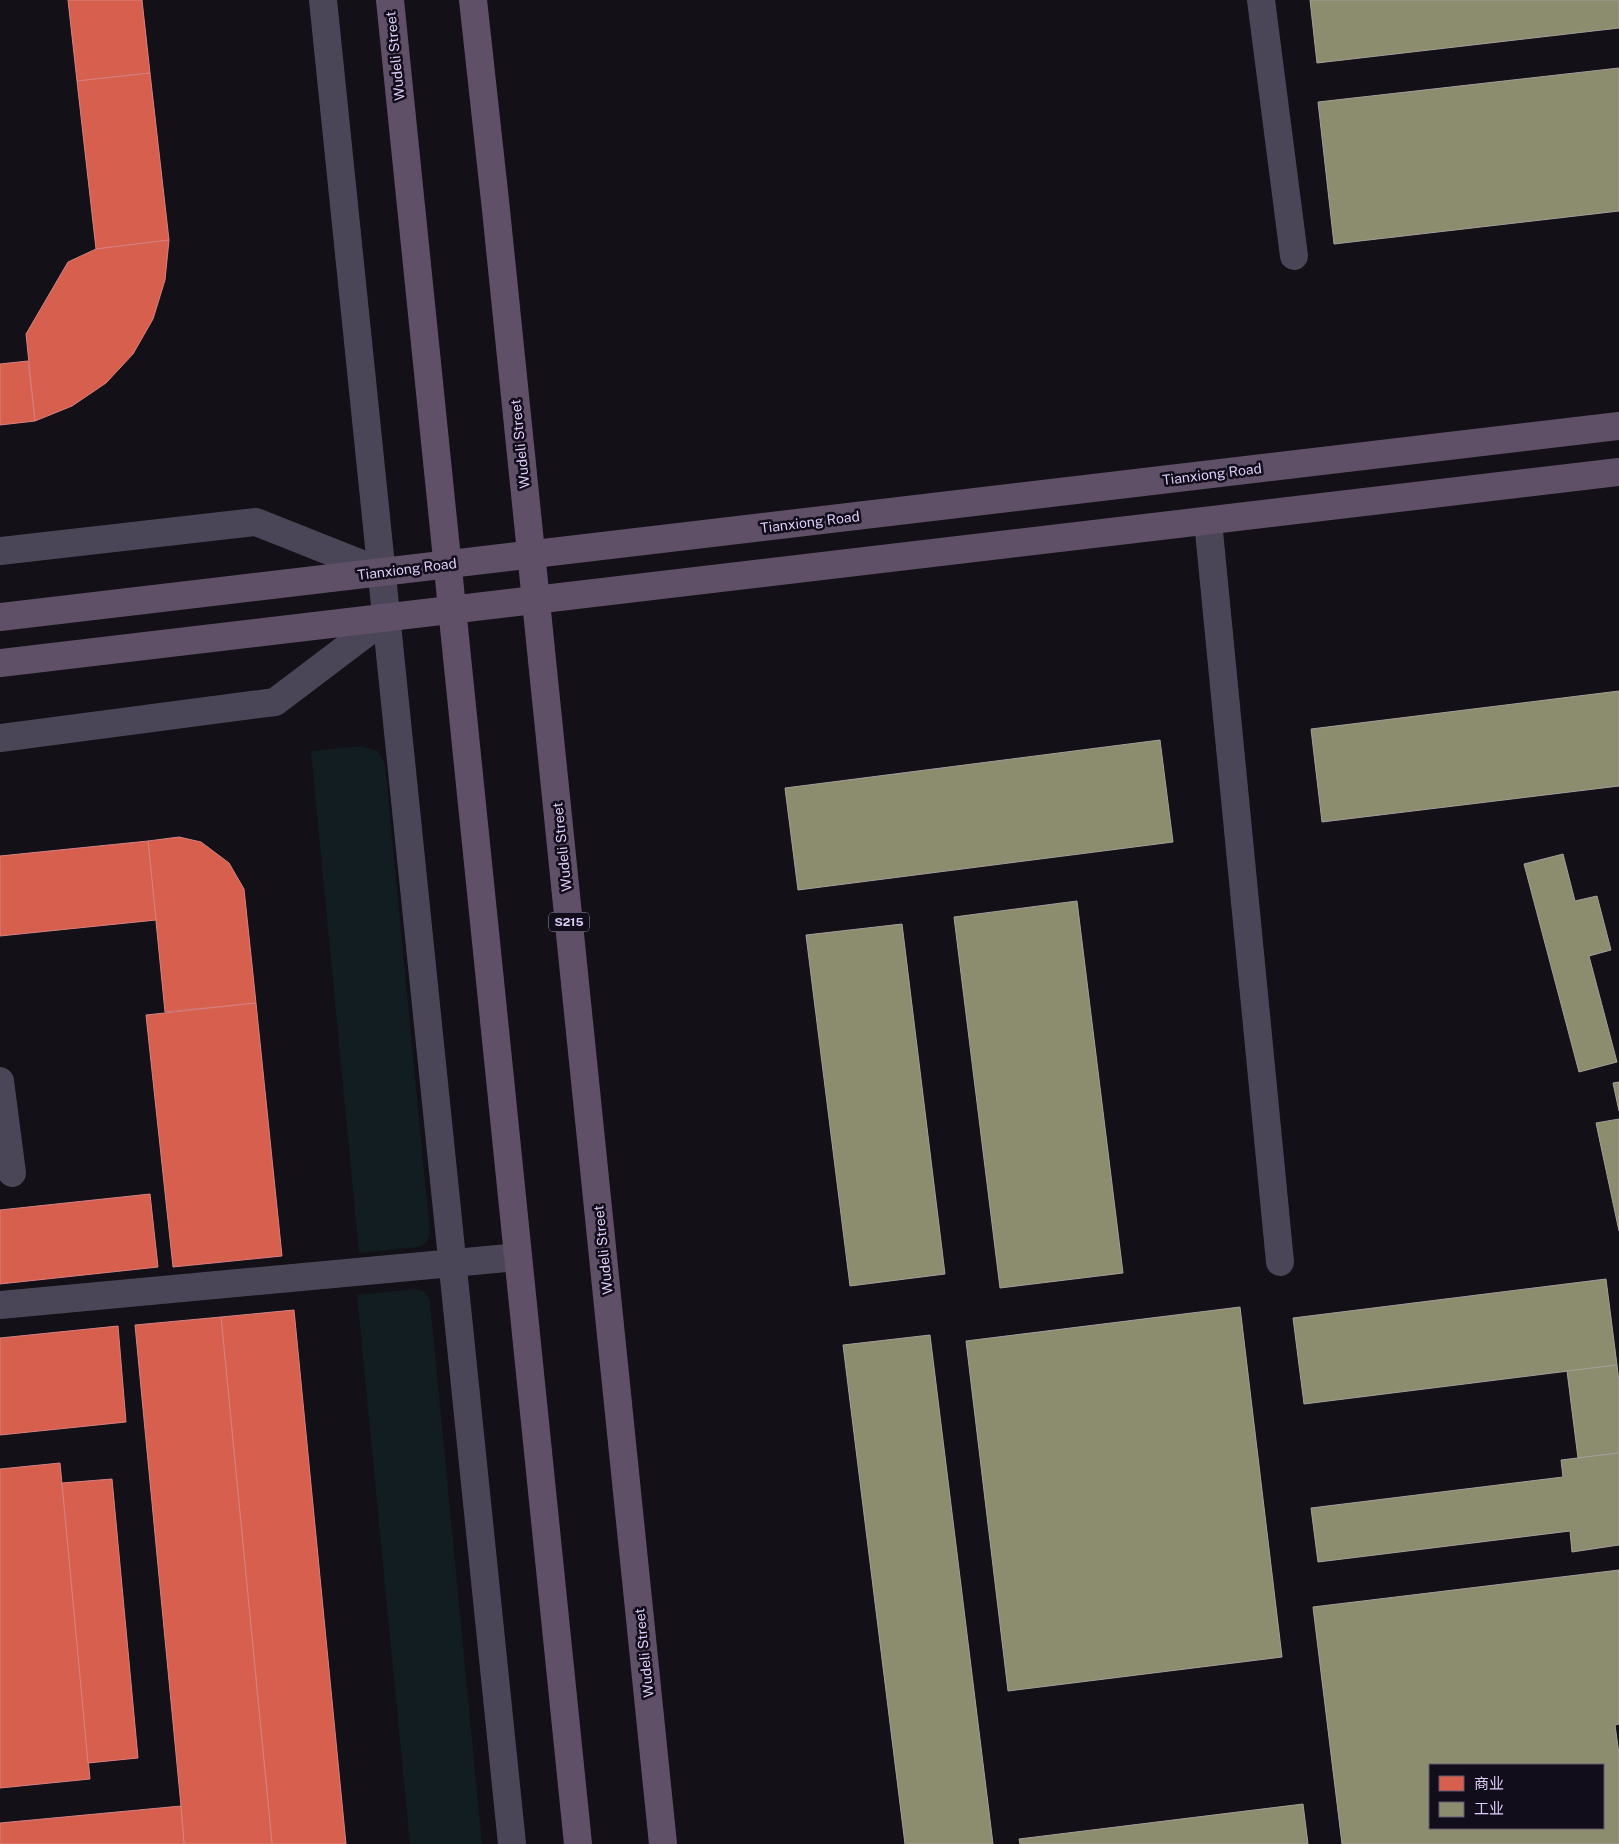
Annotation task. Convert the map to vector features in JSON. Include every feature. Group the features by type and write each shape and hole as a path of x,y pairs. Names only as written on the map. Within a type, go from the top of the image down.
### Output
{"main road":[{"name":"Wudeli Street","path":"390,0 578,1844"},
{"name":"Wudeli Street","path":"472,0 532,554 663,1844"},
{"name":"Tianxiong Road","path":"0,617 1619,426"},
{"path":"0,664 1619,472"}],"street":[{"path":"324,0 512,1844"},
{"path":"1261,0 1294,256"},
{"path":"1208,521 1280,1262"},
{"path":"0,551 256,522 382,572"},
{"path":"0,738 276,702 386,618"},
{"path":"0,1081 12,1173"},
{"path":"0,1306 518,1257"}],"shaded area":[{"path":"361,746 378,751 385,764 430,1233 427,1241 420,1247 359,1253 311,751"},
{"path":"417,1289 425,1292 430,1301 482,1844 410,1844 357,1295"}],"building: 商业":[{"path":"68,0 142,0 150,73 77,81"},
{"path":"150,73 169,240 96,249 77,81"},
{"path":"169,240 165,280 153,319 133,354 106,383 72,406 35,421 26,334 68,262 96,249"},
{"path":"28,361 35,421 0,425 0,364"},
{"path":"179,837 201,842 229,863 244,889 256,1003 165,1012 148,841"},
{"path":"148,841 156,920 0,936 0,856"},
{"path":"256,1003 282,1256 173,1267 146,1015"},
{"path":"150,1194 158,1267 0,1284 0,1210"},
{"path":"294,1310 346,1844 272,1844 221,1317"},
{"path":"221,1317 272,1844 184,1844 135,1325"},
{"path":"118,1326 126,1422 0,1435 0,1338"},
{"path":"60,1463 90,1779 0,1788 0,1469"},
{"path":"112,1479 138,1758 88,1763 62,1483"},
{"path":"181,1806 184,1844 0,1844 0,1823"}],"building: 工业":[{"path":"1310,0 1619,0 1619,28 1317,63"},
{"path":"1619,68 1619,211 1334,244 1318,102"},
{"path":"1619,691 1619,786 1322,822 1311,729"},
{"path":"1160,740 1173,842 798,890 785,788"},
{"path":"1563,854 1575,901 1597,896 1611,950 1589,956 1617,1062 1579,1072 1524,864"},
{"path":"1077,901 1123,1273 1000,1288 954,917"},
{"path":"902,924 945,1274 850,1286 806,935"},
{"path":"1619,1082 1619,1111 1613,1083"},
{"path":"1619,1119 1619,1231 1596,1123"},
{"path":"1606,1279 1617,1365 1304,1404 1293,1318"},
{"path":"1240,1307 1282,1657 1008,1691 966,1341"},
{"path":"930,1335 993,1844 905,1844 843,1345"},
{"path":"1617,1365 1619,1382 1619,1453 1578,1458 1567,1371"},
{"path":"1619,1453 1619,1545 1572,1552 1570,1531 1318,1562 1311,1508 1563,1477 1561,1460"},
{"path":"1619,1570 1619,1724 1615,1725 1619,1754 1619,1844 1342,1844 1313,1607"},
{"path":"1303,1804 1308,1844 1020,1844 1019,1839"}]}
